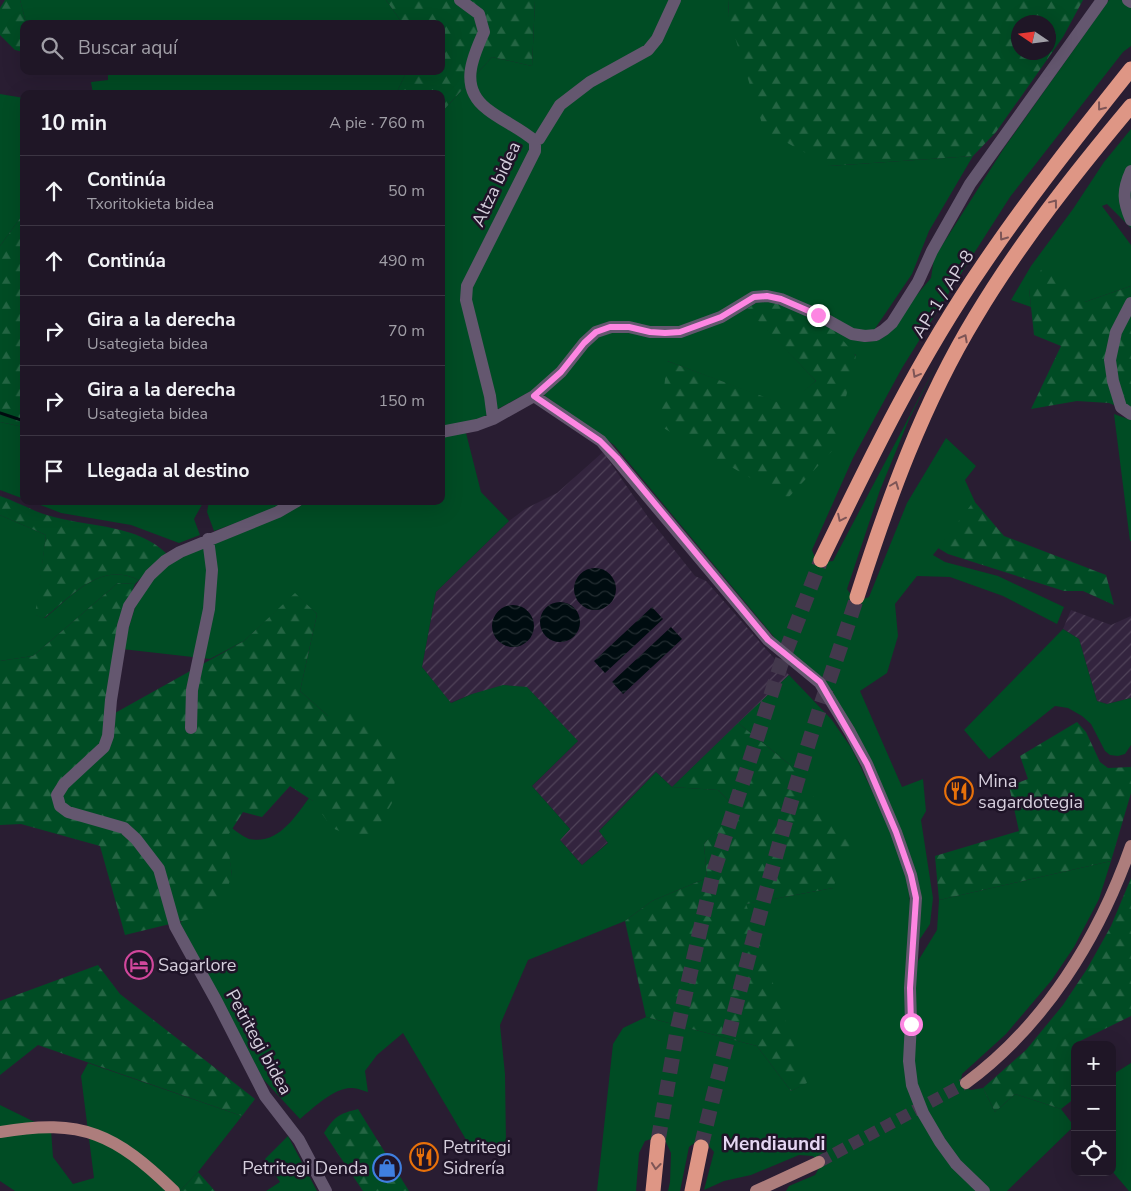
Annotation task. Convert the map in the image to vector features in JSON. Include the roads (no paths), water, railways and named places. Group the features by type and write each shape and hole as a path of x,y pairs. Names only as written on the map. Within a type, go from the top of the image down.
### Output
{"highway":[{"name":"AP-1 / AP-8","path":"821,560 875,449 924,359 982,266 1043,180 1131,69"},
{"path":"857,597 881,522 911,445 943,377 975,316 1028,238 1085,161 1131,106"},
{"path":"653,1191 658,1141"},
{"path":"692,1191 702,1146"}],"main road":[{"path":"966,1083 997,1058 1052,996 1071,970 1090,941 1105,912 1131,846"},
{"path":"0,1132 56,1126 91,1132 132,1154 174,1191"},
{"path":"756,1191 819,1162"}],"street":[{"name":"Altza bidea","path":"460,0 478,14 484,32 469,74 473,92 486,109 526,133 535,141 535,152 466,286 466,300 490,396 493,419"},
{"path":"535,141 539,139 560,105 590,82 648,50 657,39 676,0"},
{"path":"445,431 477,426 534,396 561,372 584,343 596,332 610,327 629,327 650,332 680,332 721,317 754,297 767,296 781,299 818,315 852,334 866,336 884,330 892,323 918,282 932,252 970,184 1102,0"},
{"path":"1131,171 1123,197 1131,220"},
{"path":"1131,303 1116,332 1110,360 1113,382 1121,407 1131,414"},
{"path":"534,396 600,441 617,458 768,640 820,682 867,764 896,832 908,866 916,898 910,988 909,1061 912,1085 923,1113 940,1142 956,1164 984,1191"},
{"path":"192,728 192,690 209,609 212,570 208,539 278,512 290,505"},
{"name":"Petritegi bidea","path":"208,539 164,561 150,575 129,606 123,626 112,691 108,736 104,747 64,784 57,795 60,806 68,812 124,828 136,839 159,869 175,926 218,1002 265,1096 300,1140 326,1191"}],"water":[{"path":"599,568 607,571 613,577 616,589 613,601 607,607 591,610 583,607 577,601 574,585 577,577 583,571"},
{"path":"564,602 571,605 577,611 580,622 579,630 571,639 564,642 556,642 549,639 541,630 540,618 543,611 552,603"},
{"path":"513,605 528,611 534,626 528,641 513,647 498,641 492,626 498,611"},
{"path":"652,607 663,619 605,673 594,661"},
{"path":"671,627 682,639 623,694 612,682"}],"waterway":[{"path":"0,413 20,420"}],"tunnel":[{"path":"658,1141 677,1031 713,874 781,664 821,560"},
{"path":"701,1147 777,853 811,735 857,597"},
{"path":"819,1162 966,1083"}],"place":[{"name":"Mina sagardotegia","path":"959,791"},
{"name":"Sagarlore","path":"139,965"},
{"name":"Petritegi Sidrería","path":"424,1157"},
{"name":"Petritegi Denda","path":"387,1168"}],"district":[{"name":"Mendiaundi","path":"774,1144"}]}
